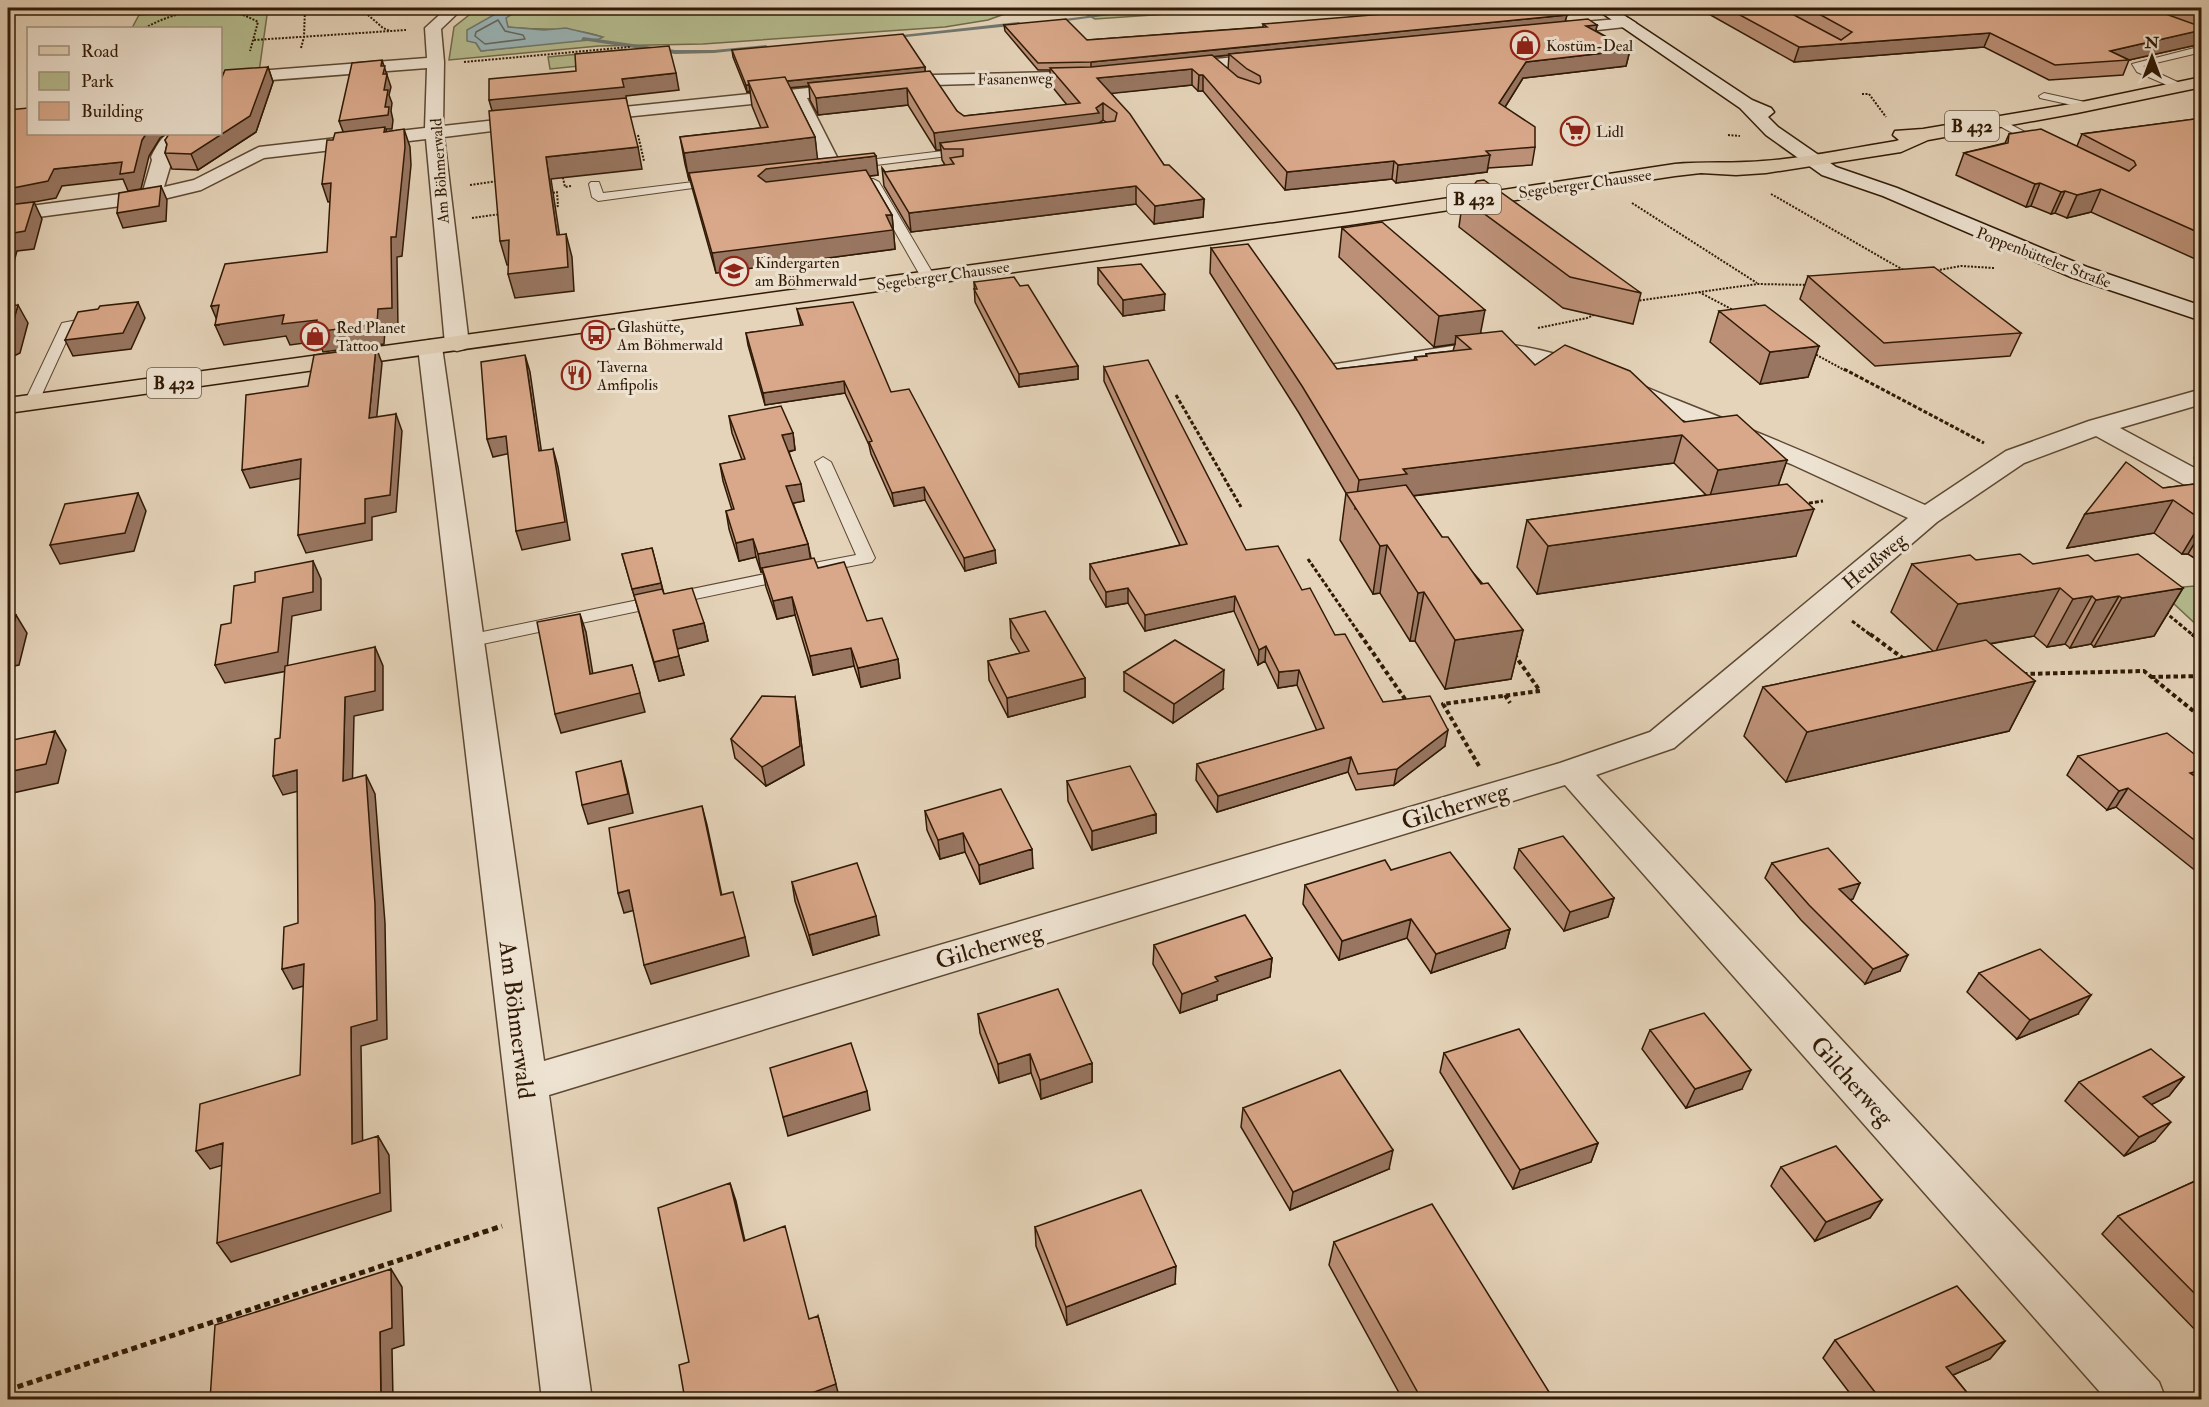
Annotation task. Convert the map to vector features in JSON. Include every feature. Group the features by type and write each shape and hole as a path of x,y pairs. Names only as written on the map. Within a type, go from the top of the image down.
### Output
{"main road":[{"name":"Segeberger Chaussee","path":"1701,167 1724,157 1881,136 1923,135 2090,106 2202,82"},
{"name":"Segeberger Chaussee","path":"19,405 1349,219 1599,181 1701,167 1736,169 1807,146 1839,156 1901,146 1923,135"}],"street":[{"path":"433,28 455,8"},
{"name":"Poppenbütteler Straße","path":"1604,8 1746,104 1761,122 1807,146 1853,181 1890,192 2079,272 2202,314"},
{"path":"1539,31 1628,23"},
{"name":"Am Böhmerwald","path":"433,28 436,64 434,131 442,221 444,346 468,641 567,1400"},
{"path":"1157,69 1294,56"},
{"path":"222,79 436,64"},
{"name":"Fasanenweg","path":"8,215 151,195 201,184 259,153 434,131 796,94 1113,74"},
{"path":"796,94 826,168"},
{"path":"151,195 162,160 160,157 170,139 181,135"},
{"name":"Poppenbütteler Straße","path":"1839,156 1872,176 1890,192"},
{"path":"1332,370 1472,350 1497,349 1563,363 1800,458 1927,516"},
{"name":"Heußweg","path":"1572,771 1662,740 1927,516 2013,458 2098,426 2202,396"},
{"path":"2098,426 2202,483"},
{"name":"Gilcherweg","path":"525,1084 1572,771 2141,1400"}],"lane":[{"path":"2180,87 2141,70 2137,64 2202,49"},
{"path":"1212,64 1226,76"},
{"path":"2044,96 2090,106"},
{"path":"2000,122 2058,153"},
{"path":"2016,147 2038,143"},
{"path":"826,168 983,149"},
{"path":"595,184 598,197 727,181"},
{"path":"838,186 878,181 928,277"},
{"path":"19,405 67,326 100,320"},
{"path":"468,641 866,558 823,462"}],"path":[{"path":"301,48 304,37 305,8"},
{"path":"360,8 383,28 392,31"},
{"path":"148,27 166,18 194,12 225,10 250,15 258,22 254,40 433,28"},
{"path":"436,64 628,47 632,55"},
{"path":"1736,169 1769,193 1911,275 1900,277"},
{"path":"552,175 563,174 566,187 595,184"},
{"path":"439,188 507,180"},
{"path":"1599,181 1757,284"},
{"path":"547,208 558,206 557,192 553,193"},
{"path":"442,221 500,214"},
{"path":"1931,271 1961,266 1996,268"},
{"path":"1632,301 1757,284 1812,285"},
{"path":"1699,292 1741,314"},
{"path":"1497,349 1490,338 1587,318 1604,311"},
{"path":"1803,347 2013,458"},
{"path":"1176,395 1241,507"},
{"path":"1796,505 1877,494"},
{"path":"1308,559 1411,708"},
{"path":"1825,601 1910,663"},
{"path":"2165,612 2202,642"},
{"path":"1432,705 1540,691 1513,653"},
{"path":"2013,675 2144,670 2202,718"},
{"path":"2151,677 2202,676"},
{"path":"1505,695 1510,703"},
{"path":"1443,704 1496,794"},
{"path":"8,1390 543,1213"}],"green space":[{"path":"231,8 268,8 259,72 222,76 222,27 133,27 139,15"},
{"path":"478,8 500,8 501,11 476,43 481,51 602,37 579,31 508,27 505,18 522,11 540,8 554,10 567,8 1021,8 988,20 945,27 703,44 599,46 449,60 454,27"},
{"path":"1075,8 1254,8 1095,19"},
{"path":"622,50 628,61 550,69 548,57"},
{"path":"2195,586 2201,591 2201,629 2158,589"}],"water":[{"path":"500,8 536,8 515,12 506,18 508,27 544,30 566,28 603,37 481,51 476,43 467,41 467,30 501,11"}],"building":[{"path":"1455,8 1554,8 1567,15 1091,62 1038,63 1004,25 1066,19 1087,40 1267,27 1263,24"},
{"path":"1727,8 1781,8 1841,40 1852,32 1808,8 2149,8 2202,27 2202,30 2110,51 2129,60 2055,65 1990,33 1799,47"},
{"path":"2176,8 2202,8 2202,16"},
{"path":"1588,19 1597,25 1586,26 1630,50 1526,62 1499,103 1535,127 1535,147 1486,151 1490,155 1398,165 1394,161 1287,172 1203,75 1199,75 1192,69 1097,78 1130,114 1164,165 1169,165 1204,199 1155,206 1136,186 909,213 882,168 885,172 954,164 950,158 963,156 963,149 944,149 940,143 1115,121 1117,113 1103,103 1096,108 1099,113 934,133 907,88 816,98 808,83 930,71 957,111 964,116 1080,103 1050,68 1091,67 1212,55 1238,77 1259,84 1260,76 1247,69 1229,54"},
{"path":"903,34 925,67 787,81 785,77 748,81 749,85 746,85 732,50"},
{"path":"669,46 676,73 622,79 624,87 489,100 489,79 576,71 575,54"},
{"path":"382,60 381,66 385,66 383,74 387,74 384,90 388,90 385,107 389,107 388,115 339,121 352,63"},
{"path":"268,67 250,116 222,134 222,77 225,70"},
{"path":"785,77 815,137 684,153 680,137 768,127 748,81"},
{"path":"626,98 638,147 546,157 557,235 566,234 568,267 508,274 509,240 500,241 489,111"},
{"path":"27,108 27,135 145,135 134,172 120,174 122,162 54,169 48,181 8,189 8,110"},
{"path":"2202,118 2202,234 2101,189 2077,195 2061,192 2040,183 2035,184 1964,153 2008,143 2009,134 2041,129 2129,171 2136,165 2134,161 2082,134"},
{"path":"385,127 384,132 404,129 405,147 396,237 391,237 392,308 378,309 377,324 315,332 317,320 282,324 284,315 215,325 219,305 211,306 225,264 327,252 331,183 322,184 327,140 333,140 335,133"},
{"path":"168,135 220,135 191,154 165,153 167,144 165,140"},
{"path":"874,153 876,156 766,169 758,176 766,182 866,170 892,215 886,215 893,230 712,253 689,173"},
{"path":"1484,180 1641,293 1570,277 1463,198 1477,181"},
{"path":"161,186 159,206 117,213 119,193"},
{"path":"34,202 25,231 8,234 8,205"},
{"path":"1382,222 1485,310 1439,316 1342,228"},
{"path":"1248,244 1337,369 1417,360 1415,357 1427,356 1426,354 1471,349 1456,336 1502,331 1535,365 1565,345 1630,371 1684,422 1737,415 1787,460 1718,470 1682,435 1403,469 1407,474 1359,480 1302,386 1211,248"},
{"path":"1141,264 1165,294 1123,300 1098,268"},
{"path":"1934,267 2021,333 1884,343 1808,276"},
{"path":"1014,277 1020,286 1028,285 1078,366 1019,374 974,289 977,289 974,282"},
{"path":"138,302 123,333 65,340 78,312 98,309 100,306"},
{"path":"853,302 891,392 909,389 995,550 964,558 924,487 892,493 869,442 872,441 844,381 763,393 746,333 803,325 797,309"},
{"path":"18,305 10,334 8,335 8,306"},
{"path":"1765,305 1819,346 1770,352 1719,311"},
{"path":"376,347 369,418 396,414 390,495 365,499 365,523 298,535 301,459 242,470 246,395 308,386 314,355"},
{"path":"525,355 539,451 553,449 565,522 516,531 506,436 487,439 481,362"},
{"path":"1148,360 1246,550 1278,546 1302,590 1310,588 1335,635 1345,634 1383,702 1430,696 1448,730 1397,769 1358,774 1351,757 1218,796 1197,764 1324,728 1299,670 1279,672 1266,646 1259,650 1235,596 1145,615 1128,588 1106,592 1090,564 1187,544 1104,367"},
{"path":"781,406 793,433 782,435 801,484 786,486 808,544 758,554 753,539 736,543 726,511 734,509 720,464 745,459 729,416"},
{"path":"2126,462 2163,488 2202,483 2202,520 2173,500 2085,514"},
{"path":"1787,484 1814,509 1548,546 1527,520"},
{"path":"1406,485 1442,537 1448,537 1481,584 1488,583 1523,630 1455,640 1424,592 1418,593 1387,545 1380,546 1346,493"},
{"path":"138,493 125,533 50,545 65,504"},
{"path":"652,548 661,583 632,589 622,554"},
{"path":"2020,554 2033,564 2088,555 2095,561 2138,554 2183,588 2096,600 2092,596 2073,599 2060,588 1958,604 1912,564 1970,555 1976,560"},
{"path":"814,558 818,568 844,562 867,621 882,618 898,659 858,668 851,648 810,656 792,597 773,601 762,568"},
{"path":"313,561 313,592 283,598 278,652 215,665 221,625 231,623 234,586 255,582 255,572"},
{"path":"692,588 704,623 673,630 679,656 654,662 634,595 662,589 664,594"},
{"path":"1045,611 1085,678 1007,698 988,661 1029,651 1010,619"},
{"path":"580,614 590,674 632,665 640,693 555,714 537,622"},
{"path":"16,615 8,646 8,616"},
{"path":"1175,640 1224,670 1174,704 1124,672"},
{"path":"1986,640 2035,681 1807,732 1763,687"},
{"path":"375,647 375,691 345,697 343,781 366,775 375,904 377,1020 351,1027 352,1144 378,1136 380,1193 217,1243 223,1143 196,1151 200,1104 300,1075 304,964 282,969 284,927 298,923 297,770 273,776 275,739 280,738 285,666"},
{"path":"762,696 795,697 800,746 762,767 731,739"},
{"path":"55,731 46,764 8,772 8,741"},
{"path":"2167,733 2202,760 2202,770 2190,773 2202,781 2202,846 2128,788 2119,791 2078,756"},
{"path":"621,761 628,794 582,805 576,772"},
{"path":"1130,766 1156,814 1092,831 1067,781"},
{"path":"1001,789 1032,849 979,865 963,833 938,840 925,811"},
{"path":"702,806 721,895 733,892 745,937 644,965 629,890 618,893 609,828"},
{"path":"1563,836 1614,898 1570,912 1519,849"},
{"path":"1828,848 1860,883 1839,889 1908,955 1873,969 1809,905 1772,863"},
{"path":"1450,852 1510,929 1436,954 1411,919 1342,941 1305,885 1385,860 1391,870"},
{"path":"857,863 876,916 809,935 792,882"},
{"path":"1245,915 1272,958 1215,977 1218,981 1182,994 1154,945"},
{"path":"2040,949 2091,995 2030,1020 1979,973"},
{"path":"1058,989 1092,1063 1040,1080 1030,1054 998,1064 978,1014"},
{"path":"1704,1013 1751,1070 1695,1089 1650,1030"},
{"path":"1519,1029 1598,1143 1520,1170 1444,1053"},
{"path":"851,1043 867,1091 783,1117 770,1068"},
{"path":"2151,1049 2184,1077 2143,1097 2171,1122 2139,1137 2079,1082"},
{"path":"1340,1070 1393,1150 1293,1192 1243,1108"},
{"path":"1836,1146 1882,1200 1826,1222 1781,1167"},
{"path":"2202,1178 2202,1301 2118,1216"},
{"path":"730,1183 744,1241 785,1226 809,1319 818,1316 836,1384 793,1400 685,1400 679,1365 689,1362 658,1208"},
{"path":"1141,1190 1176,1266 1066,1307 1035,1227"},
{"path":"1432,1204 1554,1400 1422,1400 1334,1242"},
{"path":"391,1269 392,1328 380,1332 381,1400 210,1400 215,1325"},
{"path":"1957,1286 2005,1341 1946,1367 1973,1400 1881,1400 1835,1340"}],"waterway":[{"path":"1052,21 1158,8"},
{"path":"887,37 1019,24"},
{"path":"583,39 675,52 714,52 766,47"}],"place":[{"name":"Kostüm-Deal","path":"1525,45"},
{"name":"Lidl","path":"1575,131"},
{"name":"Kindergarten am Böhmerwald","path":"734,271"},
{"name":"Glashütte, Am Böhmerwald","path":"596,335"},
{"name":"Red Planet Tattoo","path":"315,336"},
{"name":"Taverna Amfipolis","path":"576,375"}]}
